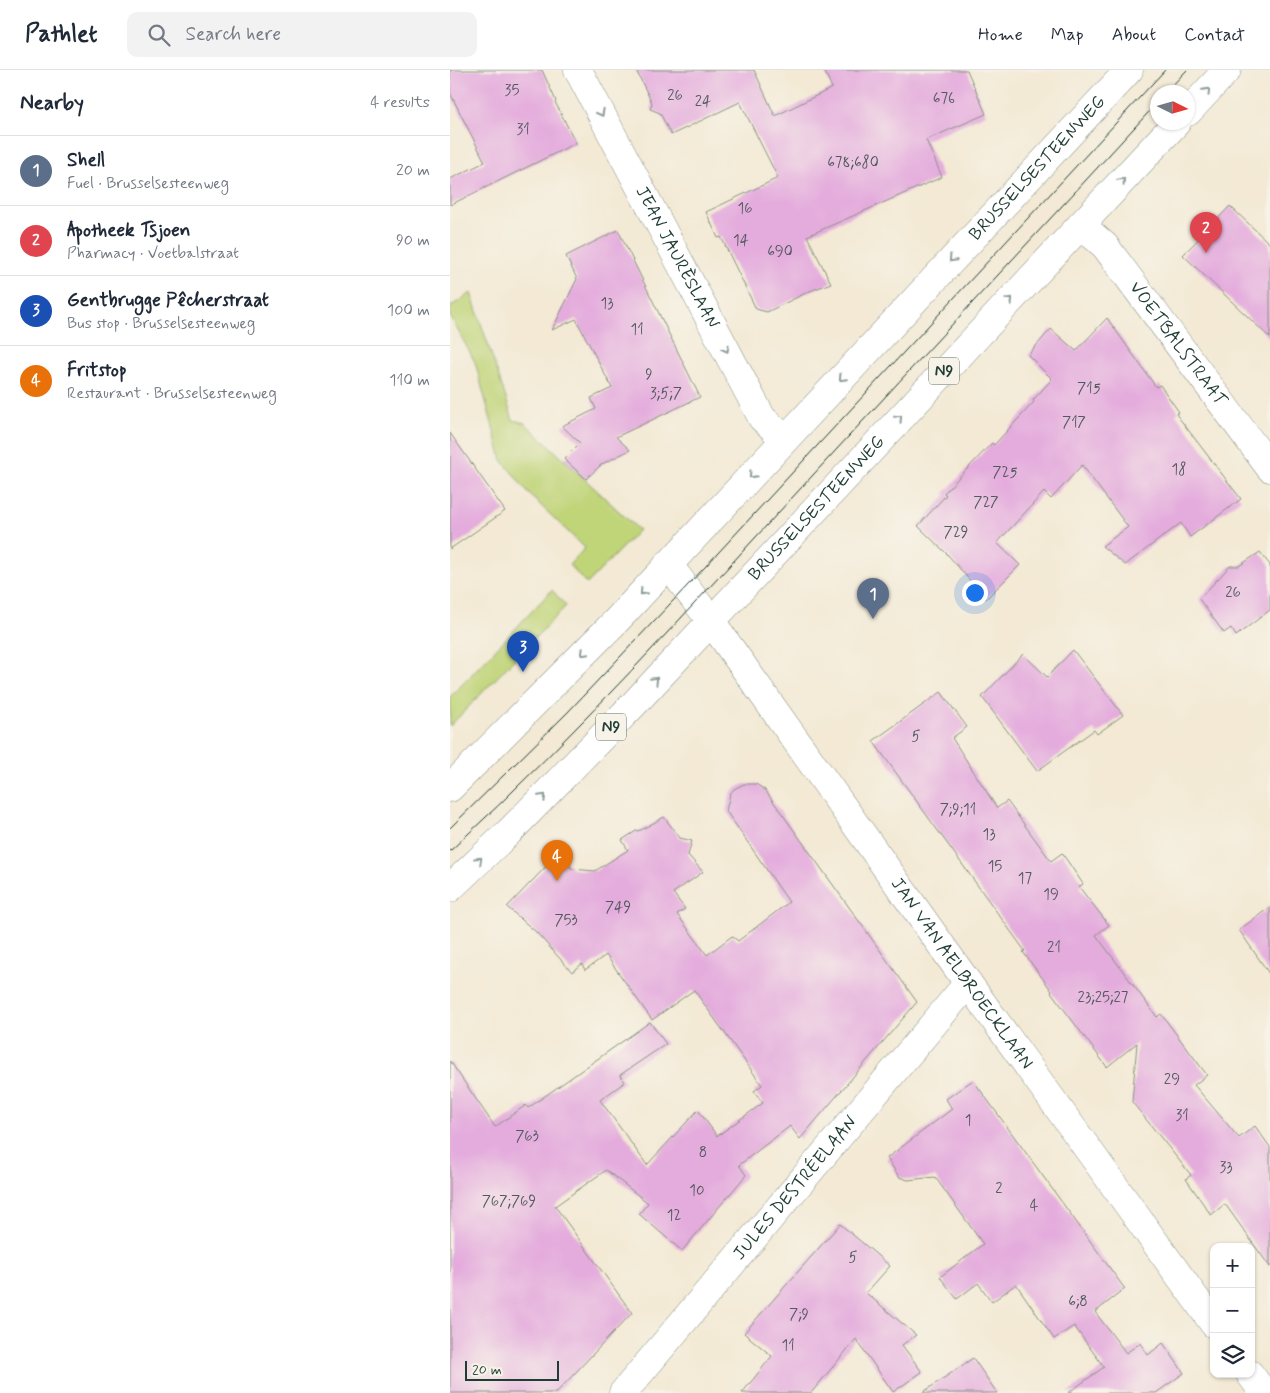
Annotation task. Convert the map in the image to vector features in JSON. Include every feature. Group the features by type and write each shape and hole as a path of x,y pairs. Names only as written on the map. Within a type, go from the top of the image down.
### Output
{"street":[{"name":"JEAN JAURÈSLAAN","path":"578,70 762,418 785,439"},
{"name":"BRUSSELSESTEENWEG","path":"450,788 618,619 1129,70"},
{"path":"1195,104 1227,70"},
{"name":"BRUSSELSESTEENWEG","path":"450,888 516,825 633,704 1169,130"},
{"name":"VOETBALSTRAAT","path":"1080,225 1105,246 1270,468"},
{"name":"JAN VAN AELBROECKLAAN","path":"668,564 711,620 968,983 1210,1318"},
{"name":"JULES DESTRÉELAAN","path":"623,1393 968,983"},
{"path":"1253,1378 1264,1393"}],"green space":[{"path":"471,293 513,420 525,423 639,530 587,584 569,565 585,548 529,494 502,460 475,362 450,316 450,307"},
{"path":"552,590 566,606 450,726 450,697"}],"building":[{"path":"450,70 542,70 555,102 576,143 450,205 450,179 485,162 450,93"},
{"path":"636,70 754,70 775,116 832,88 824,70 967,70 986,114 926,140 942,177 807,236 831,283 767,312 756,309 721,237 718,238 706,212 778,178 740,102 671,135 660,113 650,109 652,103"},
{"path":"1230,206 1270,244 1270,338 1183,255"},
{"path":"618,230 700,397 616,437 630,450 602,464 586,479 564,459 580,443 562,426 596,409 591,398 612,388 576,319 552,330 577,279 566,256"},
{"path":"1107,318 1156,387 1160,385 1179,412 1176,414 1241,499 1190,537 1181,523 1125,565 1102,546 1128,527 1082,465 1051,499 1044,492 997,543 1020,565 986,599 948,555 918,526 946,495 944,493 992,443 994,445 1034,402 1033,400 1052,379 1028,355 1051,329 1076,351"},
{"path":"450,433 505,511 450,549"},
{"path":"1260,552 1270,565 1270,610 1236,636 1231,628 1224,633 1199,599 1230,566 1239,566"},
{"path":"1073,650 1123,715 1097,734 1094,730 1037,771 982,697 1023,654 1047,677"},
{"path":"941,692 967,727 952,738 997,808 1007,801 1051,861 1062,853 1083,884 1079,887 1109,925 1096,935 1157,1017 1161,1014 1207,1075 1194,1085 1239,1138 1255,1126 1270,1147 1270,1267 1255,1246 1255,1243 1253,1243 1225,1204 1211,1215 1186,1179 1191,1175 1132,1102 1137,1043 1107,1067 1051,992 1023,952 1025,951 873,741"},
{"path":"744,784 756,784 765,790 917,1002 800,1139 790,1126 739,1165 746,1175 682,1251 639,1214 648,1203 606,1170 555,1206 632,1313 556,1393 450,1393 450,1061 495,1127 526,1105 528,1108 650,1022 666,1044 620,1075 625,1082 600,1100 647,1165 698,1110 717,1136 763,1103 754,1091 762,1085 694,990 652,1020 606,955 585,970 582,964 572,972 536,932 507,907 560,852 572,869 595,871 628,850 622,840 664,817 680,838 692,841 688,855 703,872 673,893 685,909 677,914 707,955 732,936 738,941 789,902 726,811 730,794 734,789"},
{"path":"1270,907 1270,975 1239,930"},
{"path":"973,1080 1125,1289 1095,1312 1126,1353 1140,1343 1148,1355 1163,1343 1184,1373 1156,1393 1068,1393 1104,1367 1074,1326 1054,1339 1016,1284 992,1302 978,1283 957,1299 940,1277 983,1244 935,1177 908,1180 899,1177 887,1158 952,1109 946,1099"},
{"path":"840,1224 890,1266 866,1293 916,1335 902,1345 922,1372 893,1392 856,1339 811,1393 742,1393 772,1356 744,1333"},
{"path":"973,1358 997,1393 922,1393"}],"tram line":[{"path":"450,828 567,713 705,567 1165,70"},
{"path":"1173,85 1187,70"},
{"path":"450,851 498,806 635,667 1150,111"}],"place":[{"name":"Apotheek Tsjoen","path":"1206,253"},
{"name":"Shell","path":"873,619"},
{"name":"Gentbrugge Pêcherstraat","path":"523,672"},
{"name":"Fritstop","path":"557,881"}]}
